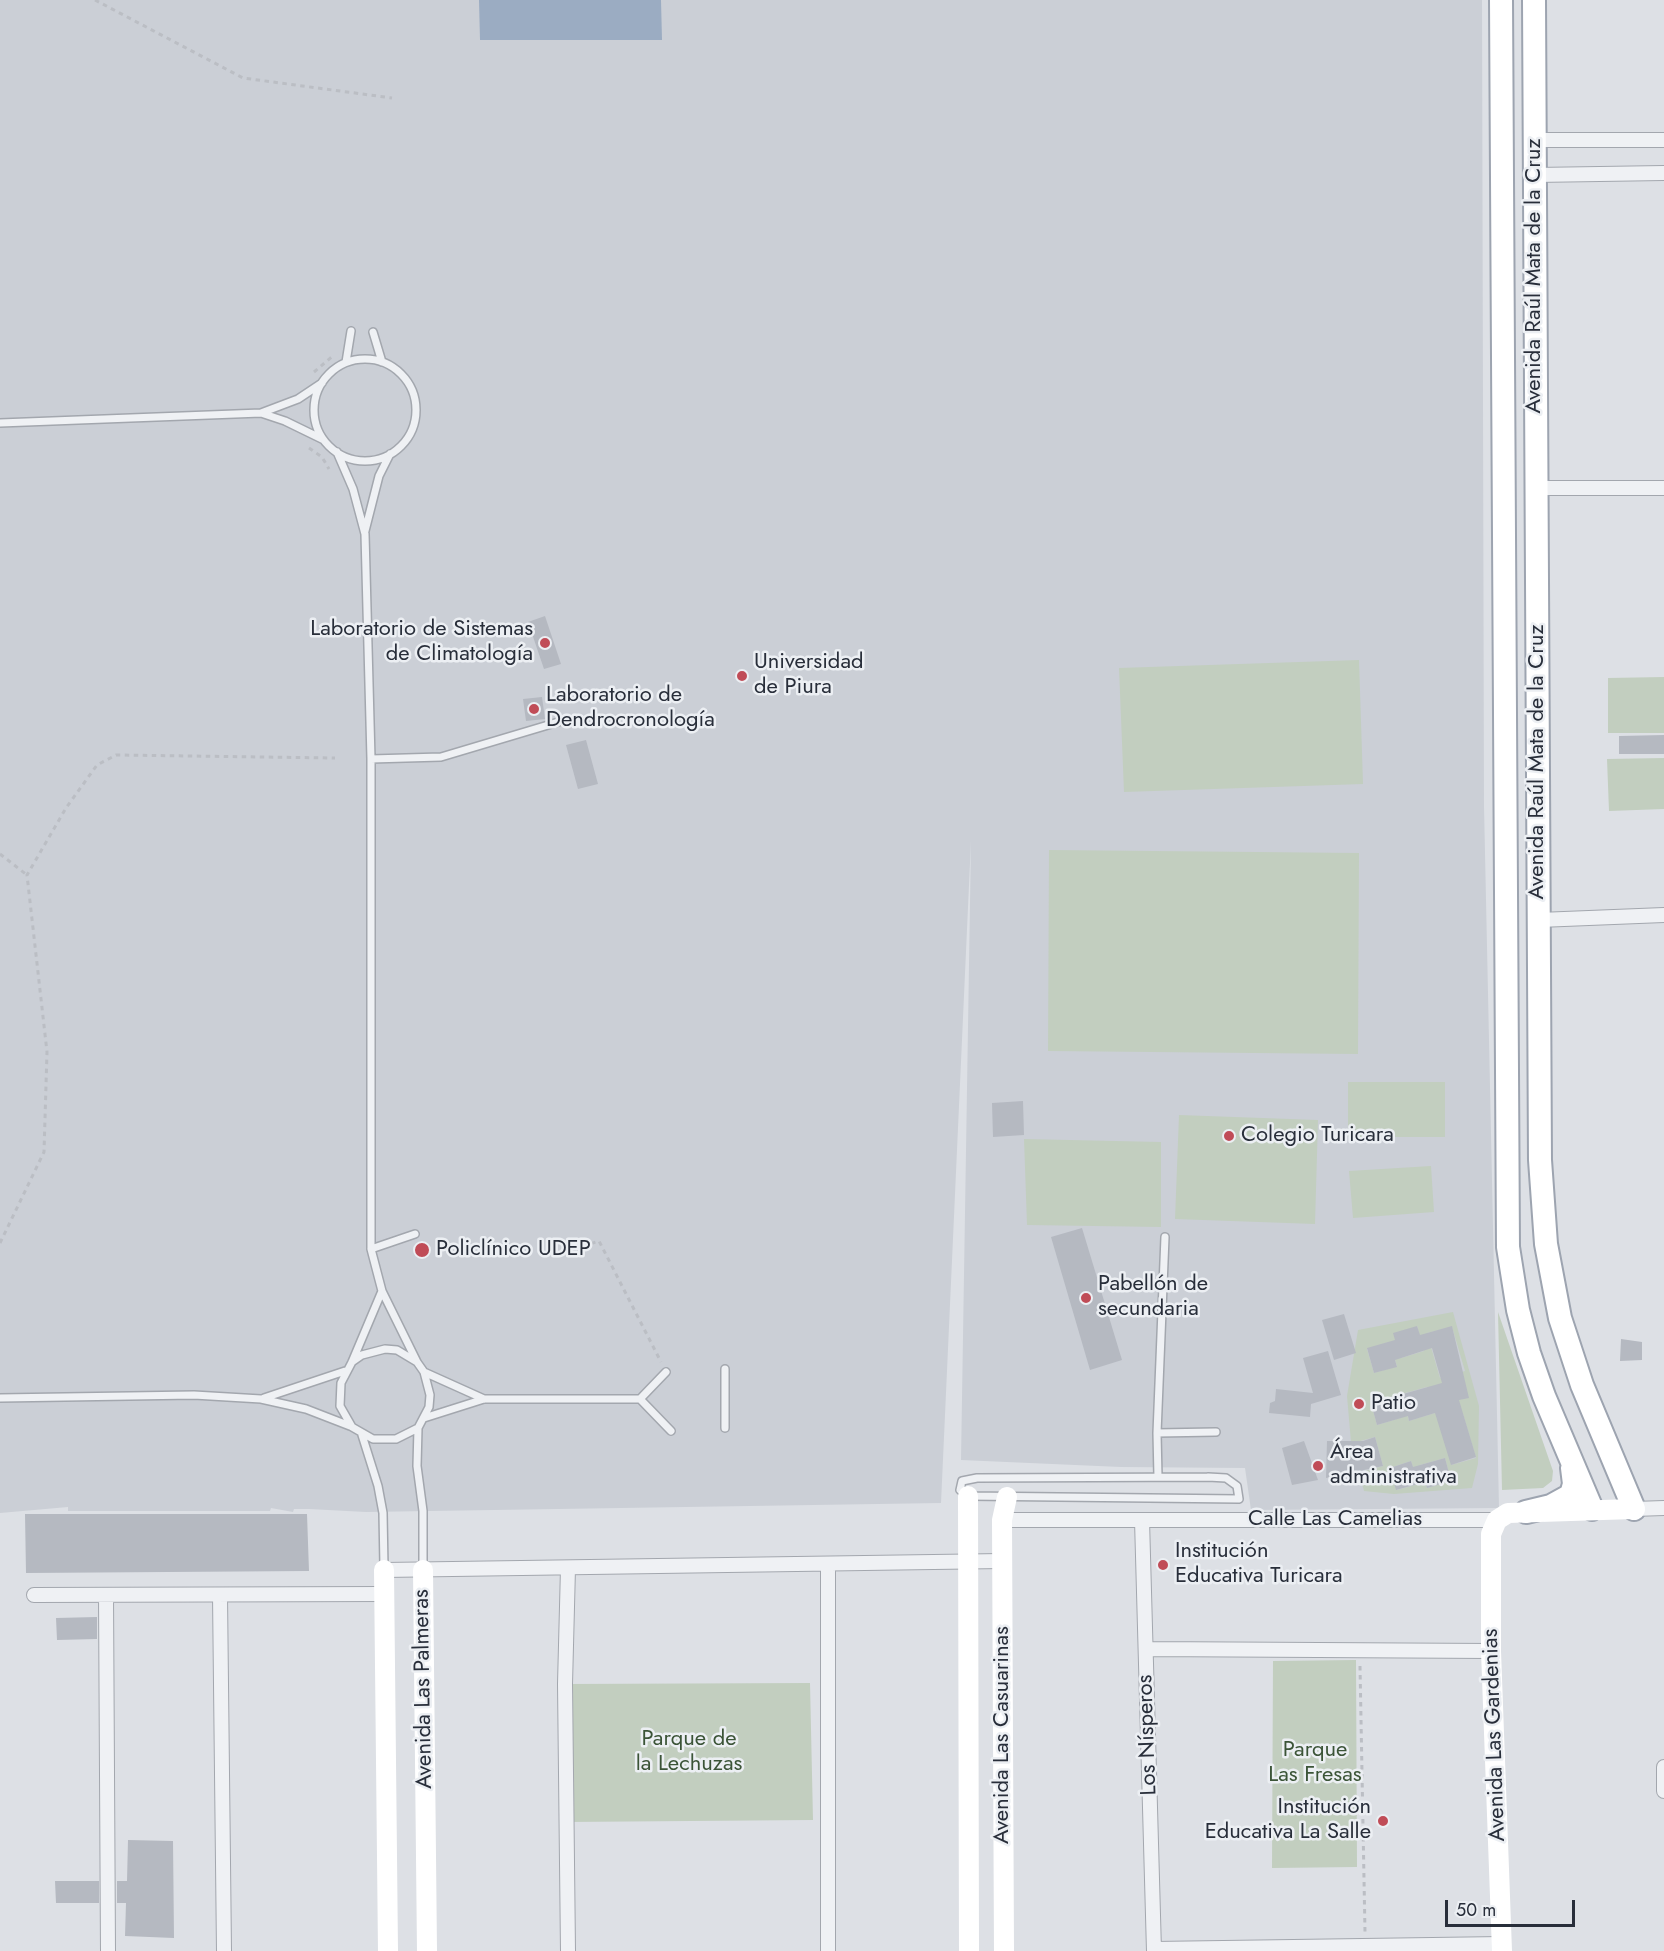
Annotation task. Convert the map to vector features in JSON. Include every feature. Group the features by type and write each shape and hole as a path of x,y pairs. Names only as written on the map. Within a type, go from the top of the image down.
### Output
{"main road":[{"name":"Avenida Raúl Mata de la Cruz","path":"1501,0 1508,1247 1518,1310 1529,1353 1592,1509"},
{"name":"Avenida Raúl Mata de la Cruz","path":"1534,0 1540,1160 1546,1244 1560,1318 1582,1385 1634,1509"},
{"path":"1526,1512 1551,1506 1571,1495 1574,1478 1570,1457"}],"street":[{"path":"1535,141 1664,140"},
{"path":"1535,175 1664,173"},
{"path":"1536,488 1664,488"},
{"path":"1539,920 1664,915"},
{"name":"Avenida Las Casuarinas","path":"968,1496 969,1951"},
{"name":"Avenida Las Casuarinas","path":"1004,1951 1002,1520 1007,1497"},
{"name":"Calle Las Camelias","path":"1002,1520 1497,1520 1508,1513 1664,1508"},
{"name":"Los Nísperos","path":"1142,1520 1154,1950"},
{"name":"Avenida Las Gardenias","path":"1497,1520 1491,1534 1491,1651 1502,1948"},
{"path":"384,1570 1002,1561"},
{"path":"828,1564 828,1951"},
{"path":"568,1568 565,1684 568,1951"},
{"name":"Avenida Las Palmeras","path":"384,1570 388,1951"},
{"name":"Avenida Las Palmeras","path":"423,1570 427,1951"},
{"path":"220,1594 224,1951"},
{"path":"34,1595 384,1594"},
{"path":"105,1595 108,1951"},
{"path":"1146,1649 1491,1651"},
{"path":"1664,1767 1664,1791"},
{"path":"1154,1950 1502,1948"}],"lane":[{"path":"346,362 351,331"},
{"path":"373,332 382,362"},
{"path":"365,534 379,476 390,454 410,434 416,406 412,391 395,368 382,362 358,359 346,362 328,374 322,383 314,406 318,430 324,440 347,458 369,461 390,454"},
{"path":"0,423 261,413 298,399 322,383"},
{"path":"261,413 285,421 324,440"},
{"path":"0,1398 194,1395 261,1399 306,1409 352,1427 362,1435 385,1441 396,1439 418,1428 424,1418 430,1395 424,1372 382,1291 371,1249 371,759 365,534 353,489 337,452"},
{"path":"371,759 441,757 565,720"},
{"path":"371,1249 415,1234"},
{"path":"1158,1477 1157,1433 1166,1237"},
{"path":"352,1427 340,1406 339,1394 345,1371 352,1362 382,1291"},
{"path":"352,1362 362,1355 385,1349 408,1355 417,1362"},
{"path":"725,1369 725,1428"},
{"path":"261,1399 345,1371"},
{"path":"424,1372 484,1399"},
{"path":"640,1399 666,1372"},
{"path":"424,1418 484,1399 640,1399 671,1431"},
{"name":"Avenida Las Palmeras","path":"418,1428 423,1570"},
{"path":"1157,1433 1216,1432"},
{"name":"Avenida Las Palmeras","path":"362,1435 378,1486 383,1513 384,1570"},
{"path":"1158,1477 1226,1478 1237,1486 1239,1499 968,1496 960,1490 962,1481 977,1478 1158,1477"}],"path":[{"path":"95,0 243,78 392,98"},
{"path":"310,376 336,353"},
{"path":"305,446 322,457 335,477"},
{"path":"0,1243 44,1152 47,1052 27,875 66,808 97,765 116,755 335,758"},
{"path":"0,854 27,875"},
{"path":"557,1256 599,1241 666,1372"},
{"path":"1360,1649 1365,1947"}],"shaded area":[{"name":"Universidad de Piura","path":"0,0 1482,0 1484,806 1499,1508 1251,1510 1245,1468 1121,1467 961,1460 971,841 941,1503 366,1512 294,1509 293,1512 271,1508 270,1511 68,1511 68,1507 0,1513"}],"green space":[{"path":"1359,660 1363,784 1124,792 1119,668"},
{"path":"1664,677 1664,733 1608,733 1608,678"},
{"path":"1664,758 1664,809 1609,811 1607,759"},
{"path":"1049,850 1359,853 1358,1054 1048,1051"},
{"path":"1348,1082 1445,1082 1445,1137 1348,1137"},
{"path":"1179,1115 1318,1120 1315,1224 1175,1219"},
{"path":"1024,1139 1161,1142 1161,1227 1027,1225"},
{"path":"1431,1166 1434,1212 1353,1218 1349,1171"},
{"name":"Patio","path":"1453,1312 1479,1406 1478,1464 1472,1488 1394,1494 1364,1491 1351,1442 1347,1396 1358,1330","holes":["1417,1326 1424,1351 1401,1358","1452,1327 1465,1371 1440,1378 1427,1333","1389,1342 1397,1366 1374,1373 1367,1349","1427,1387 1435,1413 1409,1421 1402,1394","1393,1396 1400,1418 1377,1425 1371,1403","1463,1414 1476,1458 1451,1465","1375,1437 1383,1466 1361,1472 1353,1443","1445,1458 1451,1481 1427,1488 1420,1465","1411,1461 1418,1484 1397,1490 1390,1468"]},
{"path":"1498,1312 1553,1471 1552,1481 1543,1488 1502,1490"},
{"name":"Parque Las Fresas","path":"1356,1660 1357,1867 1272,1868 1273,1661"},
{"name":"Parque de la Lechuzas","path":"810,1683 813,1820 567,1822 565,1684"}],"water":[{"path":"479,0 661,0 662,40 480,40"}],"building":[{"name":"Laboratorio de Sistemas de Climatología","path":"545,616 561,664 544,669 528,622"},
{"name":"Laboratorio de Dendrocronología","path":"542,697 545,719 526,721 523,699"},
{"path":"1664,735 1664,754 1619,754 1619,736"},
{"path":"586,740 598,784 578,789 566,745"},
{"path":"1023,1101 1024,1135 993,1137 992,1103"},
{"name":"Pabellón de secundaria","path":"1082,1228 1122,1360 1090,1370 1051,1237"},
{"path":"1344,1314 1356,1353 1334,1360 1322,1320"},
{"path":"1417,1326 1420,1335 1452,1326 1469,1398 1459,1400 1476,1457 1451,1465 1435,1413 1409,1421 1408,1416 1377,1425 1371,1403 1442,1383 1432,1348 1395,1360 1397,1367 1374,1373 1367,1348 1395,1340 1393,1333"},
{"path":"1621,1339 1642,1342 1642,1360 1620,1361"},
{"path":"1328,1351 1341,1395 1311,1404 1310,1417 1269,1413 1270,1403 1275,1401 1276,1389 1313,1393 1303,1358"},
{"path":"1375,1437 1383,1466 1326,1478 1327,1441 1363,1441"},
{"path":"1304,1441 1318,1480 1292,1485 1282,1448"},
{"path":"1445,1458 1451,1481 1427,1488 1425,1482 1396,1490 1390,1468 1411,1461 1413,1467"},
{"path":"25,1514 307,1514 309,1571 26,1573"},
{"path":"97,1617 97,1639 57,1640 56,1618"},
{"path":"128,1840 173,1841 174,1938 125,1936 126,1903 117,1903 117,1881 127,1881"},
{"path":"55,1881 99,1881 99,1903 56,1903"}],"place":[{"name":"Laboratorio de Sistemas de Climatología","path":"545,643"},
{"name":"Universidad de Piura","path":"742,676"},
{"name":"Laboratorio de Dendrocronología","path":"534,709"},
{"name":"Colegio Turicara","path":"1229,1136"},
{"name":"Policlínico UDEP","path":"422,1250"},
{"name":"Pabellón de secundaria","path":"1086,1298"},
{"name":"Patio","path":"1359,1404"},
{"name":"Área administrativa","path":"1318,1466"},
{"name":"Institución Educativa Turicara","path":"1163,1565"},
{"name":"Institución Educativa La Salle","path":"1383,1821"}]}
